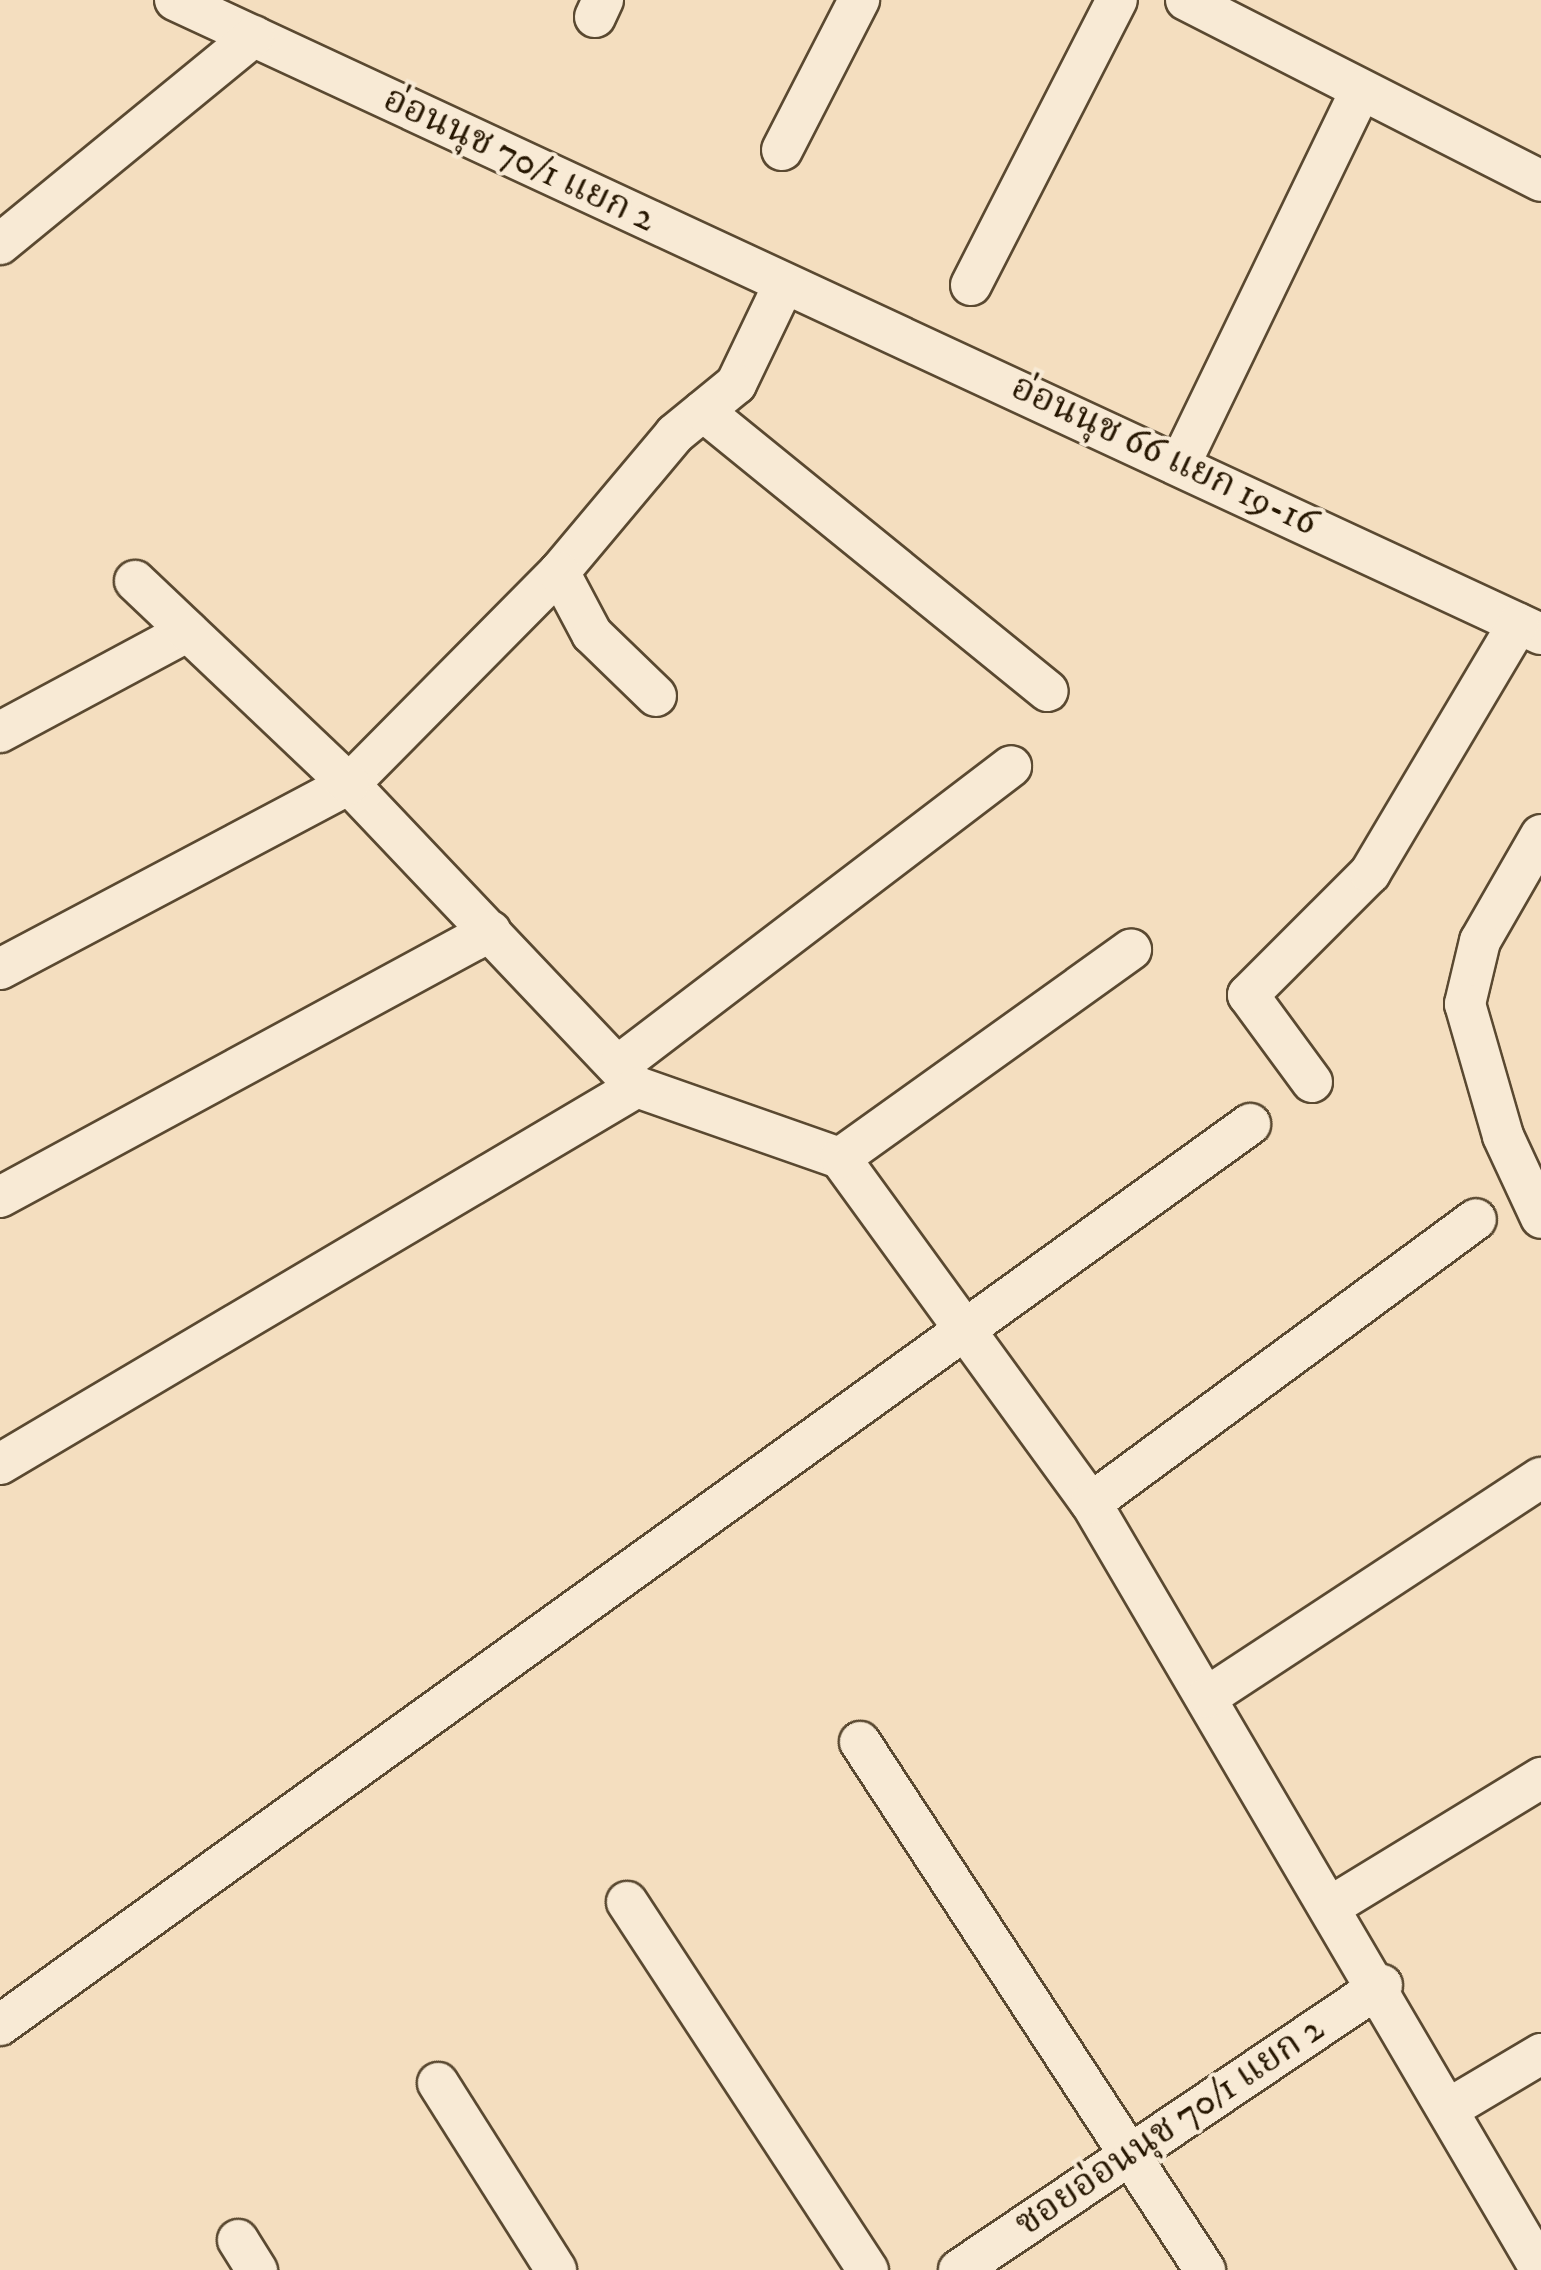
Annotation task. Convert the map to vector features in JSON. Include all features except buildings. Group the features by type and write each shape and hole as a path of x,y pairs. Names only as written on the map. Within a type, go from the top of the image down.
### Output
{"street":[{"name":"อ่อนนุช 70/1 แยก 2","path":"175,0 784,284"},
{"path":"782,150 859,0"},
{"path":"971,285 1116,0"},
{"path":"1186,0 1541,181"},
{"path":"0,244 254,36"},
{"path":"1182,460 1360,90"},
{"path":"0,969 348,784 558,572 703,411 736,384 784,284"},
{"name":"อ่อนนุช 66 แยก 19-16","path":"784,284 1182,460 1530,629"},
{"path":"703,411 1048,691"},
{"path":"558,572 592,634 656,696"},
{"path":"135,581 348,784 628,1076 840,1158 968,1328 1091,1503 1382,1986 1541,2270"},
{"path":"1312,1082 1248,996 1370,873 1530,629"},
{"path":"0,732 188,631"},
{"path":"0,1464 628,1076 1011,766"},
{"path":"1541,835 1480,941 1465,1004 1503,1136 1541,1218"},
{"path":"0,1197 490,931"},
{"path":"840,1158 1131,950"},
{"path":"6,2006 968,1328 1250,1124"},
{"path":"1091,1503 1476,1220"},
{"path":"1207,1697 1541,1478"},
{"path":"860,1742 1133,2150 1205,2270"},
{"path":"1333,1905 1541,1778"},
{"path":"626,1902 868,2270"},
{"name":"ซอยอ่อนนุช 70/1 แยก 2","path":"959,2270 1382,1986"},
{"path":"1450,2108 1541,2054"},
{"path":"438,2083 556,2270"}]}
